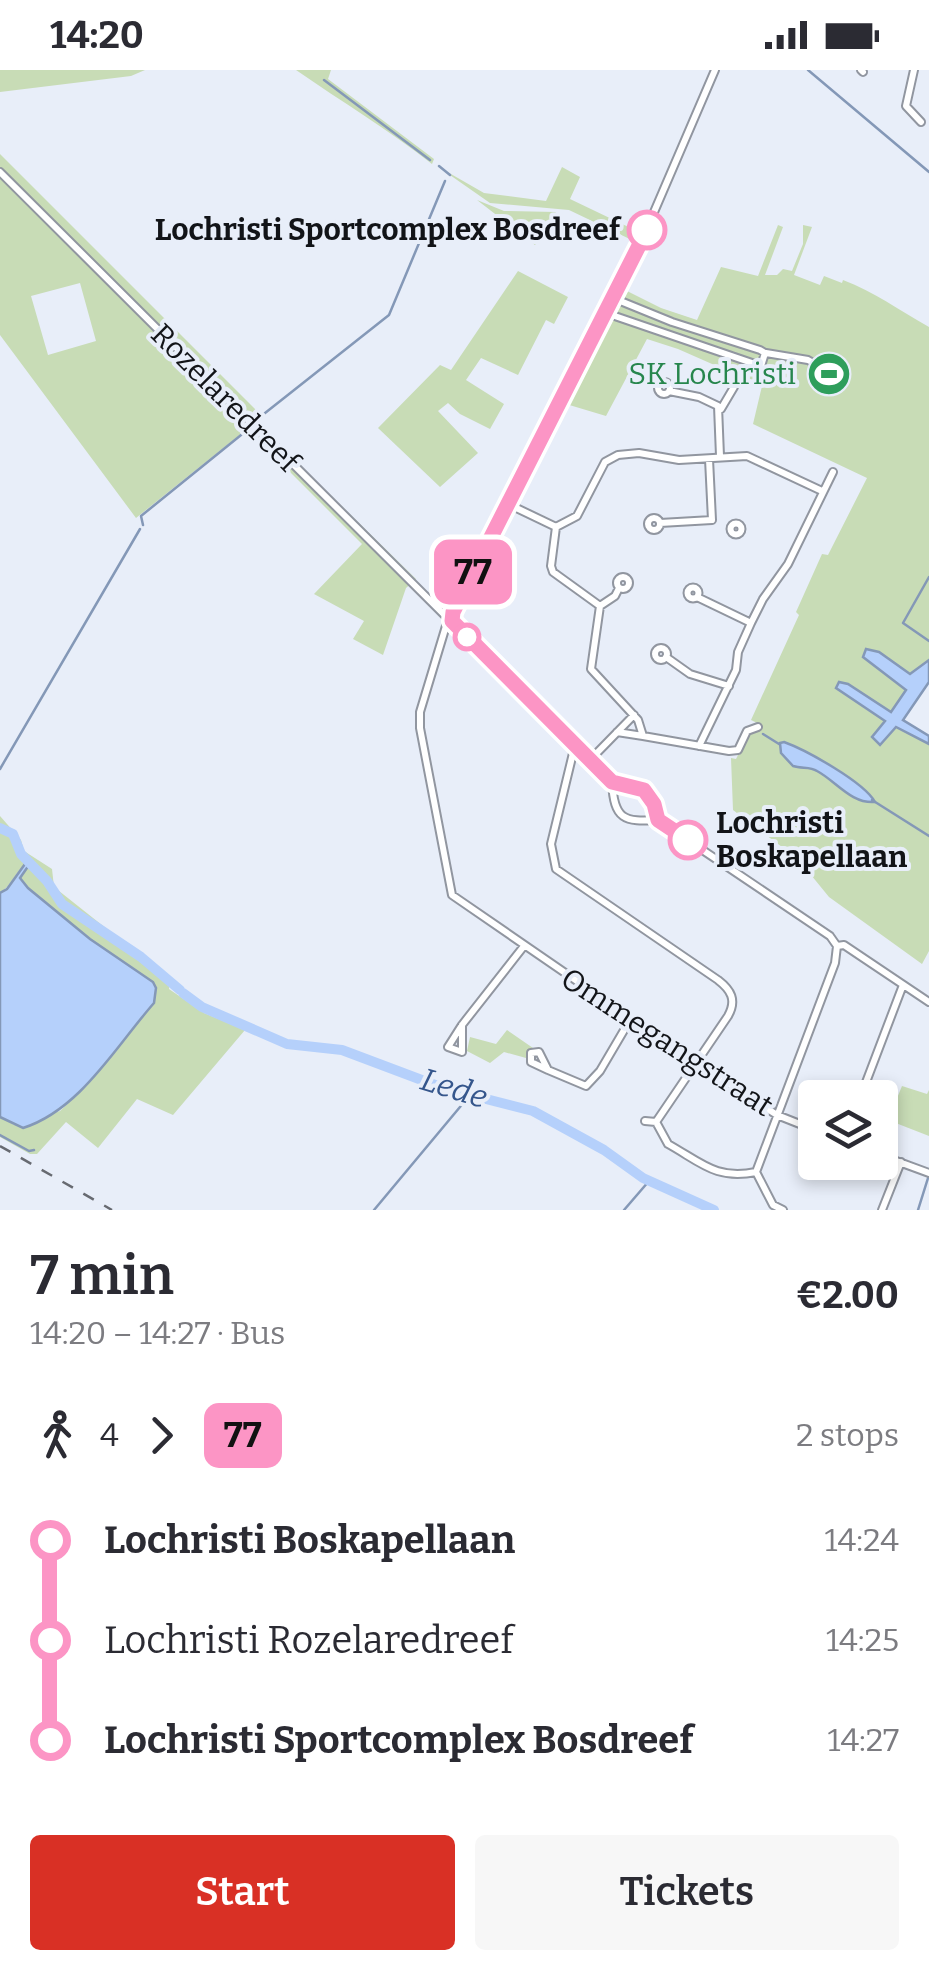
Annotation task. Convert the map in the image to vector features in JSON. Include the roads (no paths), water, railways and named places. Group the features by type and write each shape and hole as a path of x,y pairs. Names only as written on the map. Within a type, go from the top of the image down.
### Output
{"street":[{"name":"Ommegangstraat","path":"715,70 680,158 606,313 441,638 420,712 435,817 452,896 630,1020 778,1115 798,1123"},
{"path":"914,70 906,106 921,122"},
{"name":"Rozelaredreef","path":"0,172 612,782"},
{"path":"613,298 765,353 808,360 836,376 843,364"},
{"path":"606,313 761,366 765,353"},
{"path":"720,456 720,410 734,387"},
{"path":"669,391 706,399 720,410"},
{"path":"556,527 577,516 605,462 618,455 709,459 747,456 822,491"},
{"path":"709,459 712,520"},
{"path":"699,746 728,686 751,622 788,564 832,472"},
{"path":"808,485 814,508"},
{"path":"508,504 556,527"},
{"path":"660,522 712,520 729,527"},
{"path":"556,527 551,566 554,572 600,606"},
{"path":"620,588 600,606 592,670 634,715 642,736"},
{"path":"697,597 751,622"},
{"path":"666,657 690,674 728,686"},
{"path":"590,760 634,715"},
{"path":"617,732 738,750 747,731 758,727"},
{"path":"575,745 551,844 553,862 565,878 731,992 733,1008 656,1122"},
{"path":"658,820 654,804 644,790 612,782 617,808 623,817 636,822 658,820 830,936 836,946 835,963 756,1172 773,1205 783,1210"},
{"path":"836,946 844,945 929,1002"},
{"path":"462,1024 524,946"},
{"path":"867,1080 903,985"},
{"path":"548,1070 586,1086 600,1071 630,1020"},
{"path":"645,1122 656,1122"},
{"path":"656,1122 668,1144 720,1174 732,1177 756,1172"},
{"path":"898,1161 929,1173"},
{"path":"882,1210 901,1162"}],"water":[{"path":"866,649 879,652 910,674 929,660 929,682 903,720 929,736 929,744 896,727 880,745 872,737 885,721 836,688 839,682 848,684 891,712 906,690 863,657"},
{"path":"780,743 847,776 875,802 851,796 814,769 793,766 781,753"},
{"path":"25,864 29,865 20,878 28,888 156,988 154,1003 79,1092 62,1107 23,1128 0,1117 0,893"}],"waterway":[{"path":"808,70 929,172"},
{"path":"324,80 430,160"},
{"path":"439,166 450,175"},
{"path":"260,417 389,315 445,181"},
{"path":"143,525 141,516 246,431"},
{"path":"0,769 140,529"},
{"path":"929,577 903,623 929,641"},
{"path":"763,734 779,744"},
{"path":"872,800 929,836"},
{"name":"Lede","path":"0,828 13,834 21,854 62,904 141,957 180,990"},
{"name":"Lede","path":"183,993 202,1007 287,1044 342,1050 443,1088 533,1111 604,1150 643,1178 714,1210"},
{"path":"374,1210 470,1095"},
{"path":"0,1135 34,1150"},
{"path":"918,1210 928,1178"},
{"path":"624,1210 649,1181"}],"railway":[{"path":"0,1146 112,1210"}],"place":[{"name":"Lochristi Sportcomplex Bosdreef","path":"647,230"},
{"name":"SK Lochristi","path":"829,374"},
{"name":"Lochristi Boskapellaan","path":"688,840"}]}
